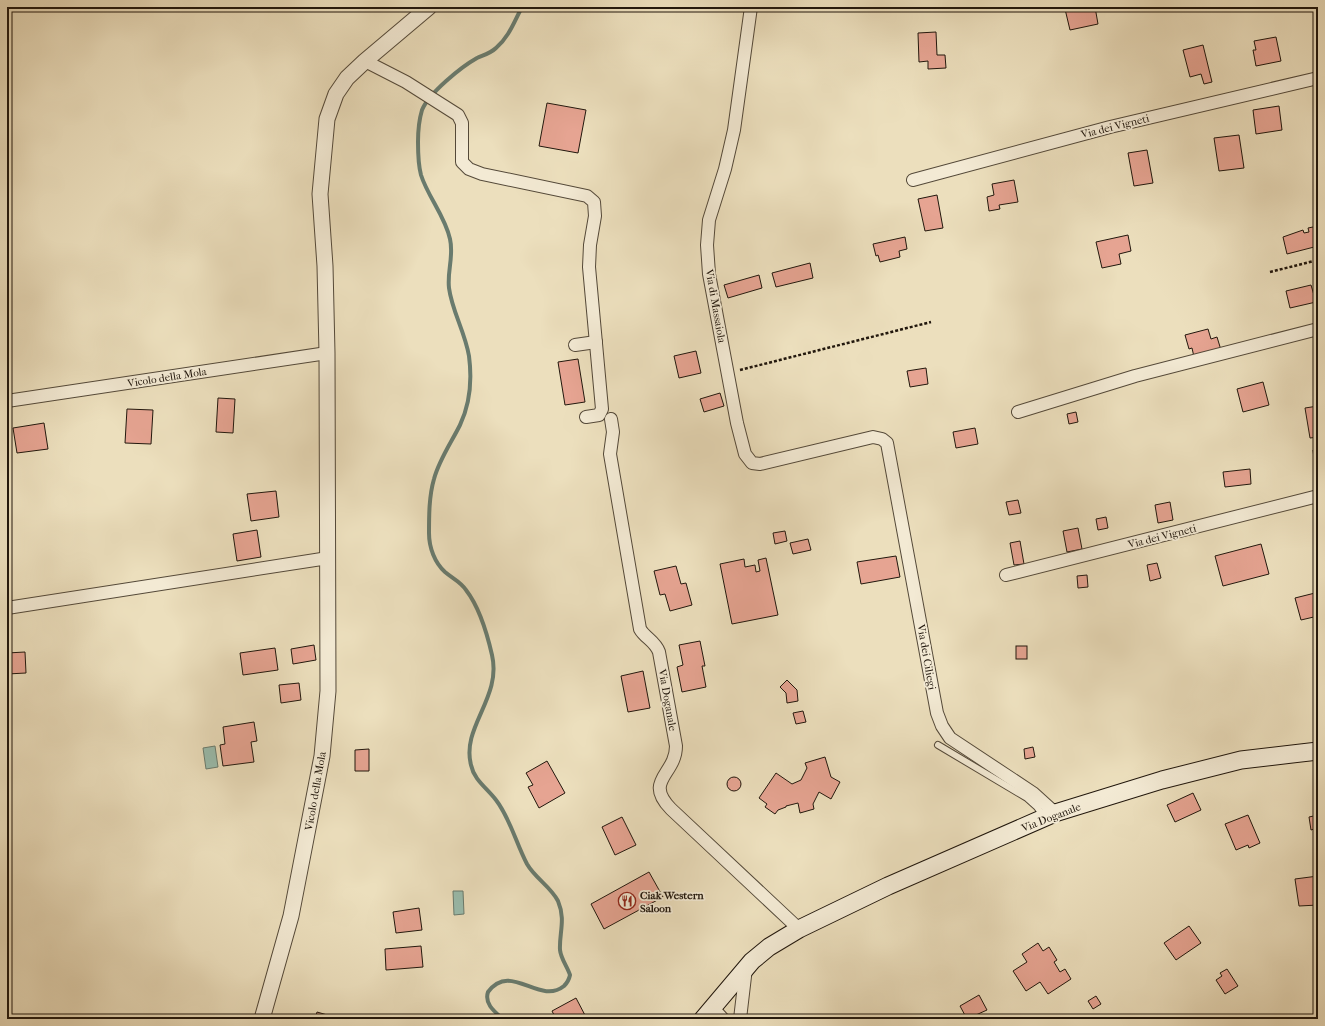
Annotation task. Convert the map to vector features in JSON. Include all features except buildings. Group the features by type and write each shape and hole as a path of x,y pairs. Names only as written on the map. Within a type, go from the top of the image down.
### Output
{"main road":[{"name":"Via Doganale","path":"713,1015 746,968 769,946 799,929 902,880 1050,816 1162,780 1241,760 1318,751"}],"street":[{"name":"Vicolo della Mola","path":"262,1019 291,916 322,756 328,691 327,353 325,266 320,219 320,183 326,119 336,94 347,78 429,7"},
{"name":"Via di Massaiola","path":"751,7 734,130 725,169 709,220 707,233 709,274 736,418 744,451 752,462 769,463 873,437 884,440 888,446"},
{"path":"365,61 406,82 449,108 458,116 462,123 462,162 469,169 482,174 587,196 594,202 596,216 590,245 589,267 602,411 599,415 586,417"},
{"name":"Via dei Vigneti","path":"913,180 1110,127 1318,78"},
{"path":"1018,412 1135,376 1318,329"},
{"path":"575,345 596,342"},
{"name":"Vicolo della Mola","path":"7,401 327,353"},
{"name":"Via Doganale","path":"611,419 613,432 610,454 640,629 643,634 655,644 659,652 676,746 674,756 660,785 660,794 672,809 799,929"},
{"name":"Via dei Ciliegi","path":"888,446 936,705 942,726 950,738 1033,793 1050,816"},
{"name":"Via dei Vigneti","path":"1006,575 1318,496"},
{"path":"7,608 328,558"},
{"path":"740,1019 746,968"}],"lane":[{"path":"938,745 1027,798 1050,816"}],"path":[{"path":"1270,272 1318,260"},
{"path":"728,373 931,322"}],"shaded area":[{"path":"215,746 218,767 206,769 203,748"},
{"path":"453,891 463,891 464,914 454,915"}],"waterway":[{"path":"503,1019 491,1007 487,996 488,992 497,984 506,981 516,982 535,989 554,991 564,986 570,975 560,950 562,914 558,901 551,891 530,869 501,807 478,780 471,765 469,751 471,738 492,685 494,671 492,655 479,613 471,597 459,582 441,568 433,555 430,544 429,513 432,486 439,465 460,425 466,409 470,374 469,356 465,338 453,305 449,288 451,251 450,239 444,222 421,175 418,158 418,138 419,122 422,110 431,96 438,88 463,68 501,44 511,29 522,7"}],"place":[{"name":"Ciak Western Saloon","path":"627,901"}]}
